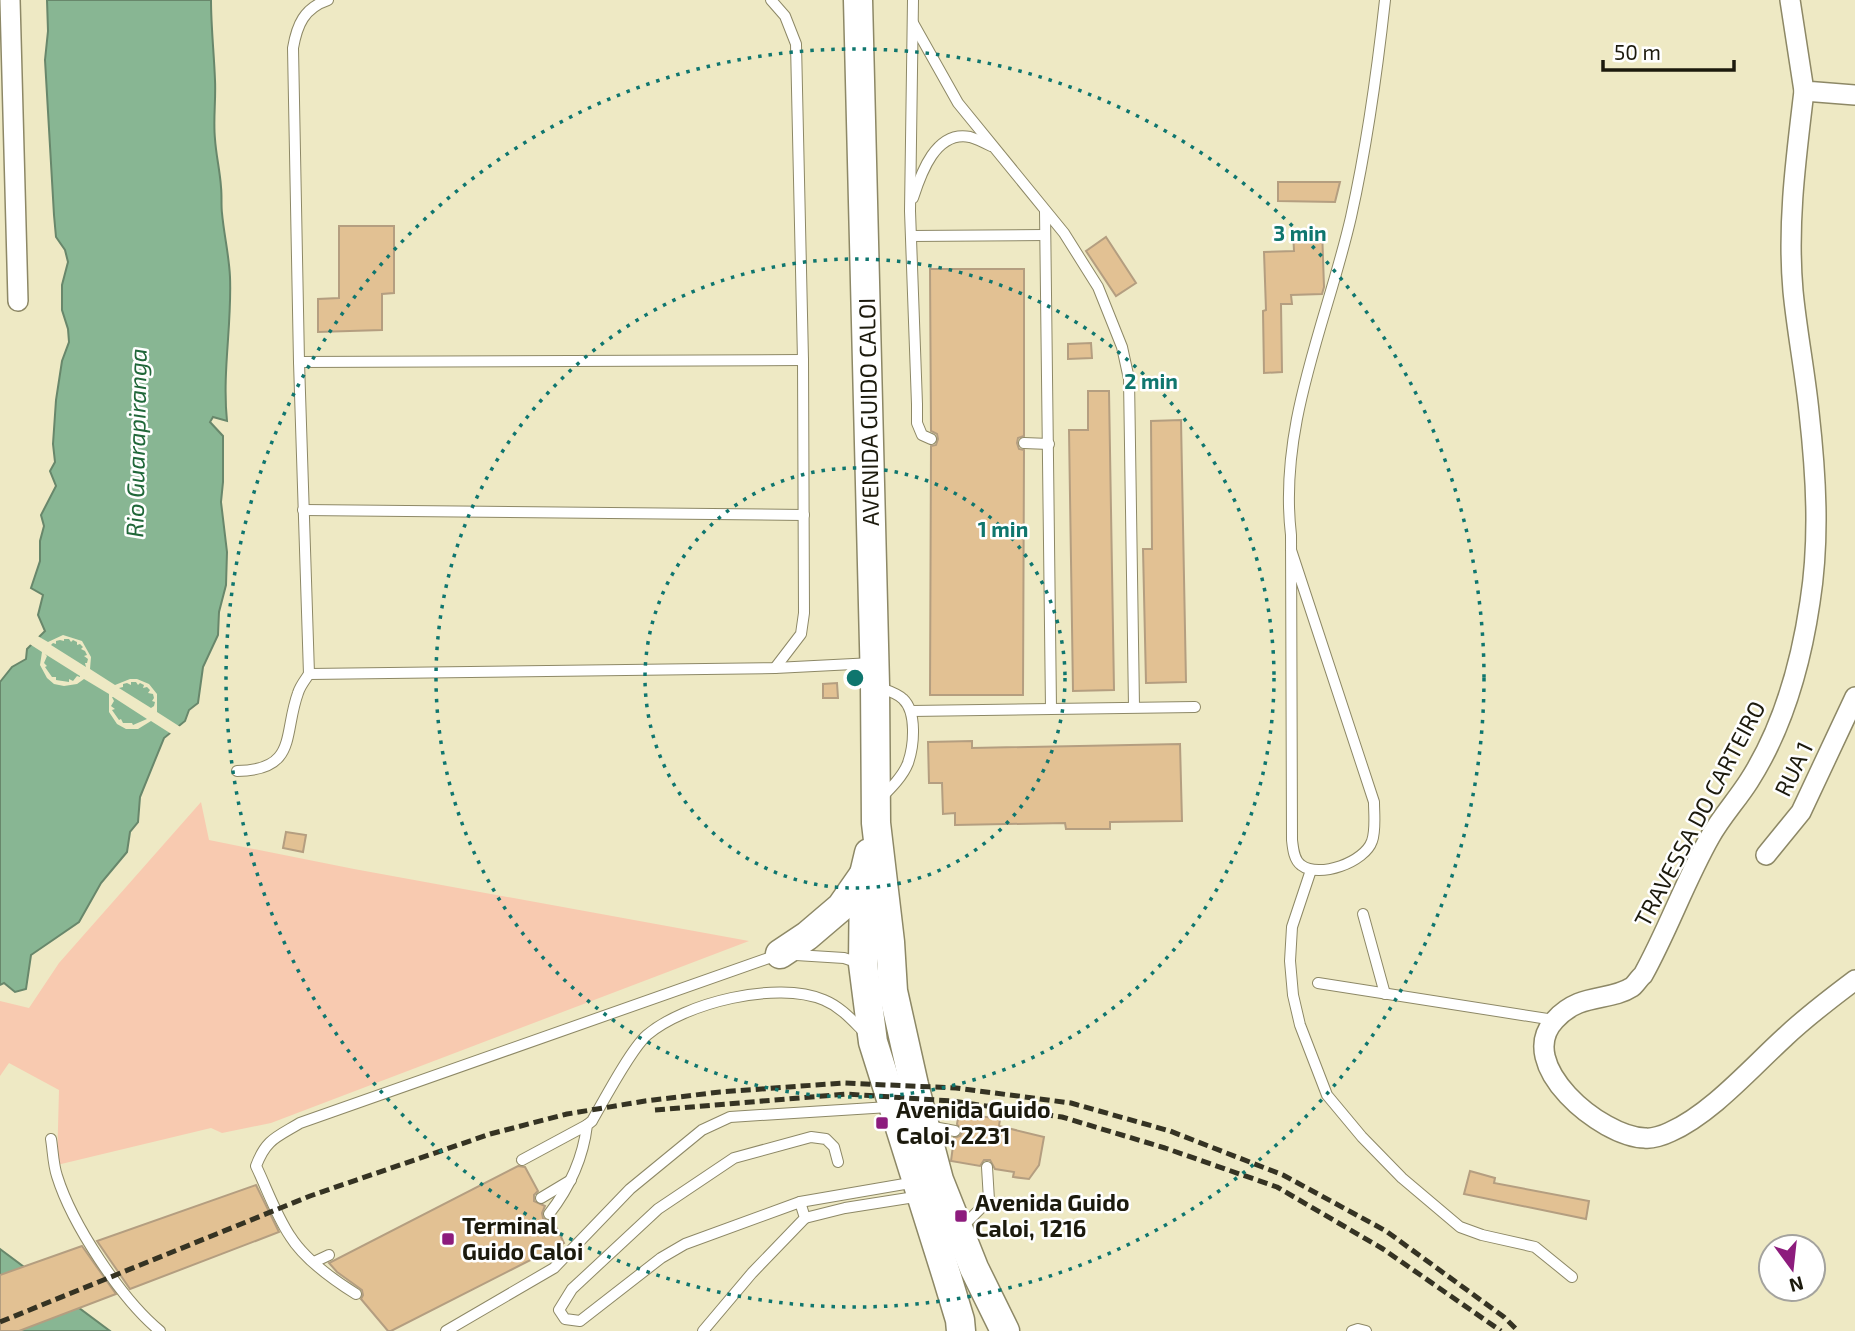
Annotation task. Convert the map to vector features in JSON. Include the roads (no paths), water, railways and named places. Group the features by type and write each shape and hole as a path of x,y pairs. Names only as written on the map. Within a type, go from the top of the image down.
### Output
{"main road":[{"name":"AVENIDA GUIDO CALOI","path":"858,0 875,674 875,813 893,991 939,1180 1004,1331"},
{"name":"AVENIDA GUIDO CALOI","path":"875,813 864,874 863,964 873,1042 957,1309 961,1331"},
{"path":"780,954 807,936 841,907 864,874"},
{"path":"863,964 893,991"}],"street":[{"path":"10,0 18,301"},
{"name":"TRAVESSA DO CARTEIRO","path":"1554,1020 1587,999 1633,986 1643,975 1710,836 1750,779 1770,743 1797,668 1810,601 1816,485 1793,291 1791,227 1794,172 1804,91 1790,0"},
{"path":"1804,91 1855,95"},
{"name":"RUA 1","path":"1766,855 1801,812 1855,697"},
{"path":"1554,1020 1546,1035 1544,1047 1554,1077 1578,1107 1601,1125 1624,1135 1647,1139 1670,1132 1693,1119 1855,979"}],"lane":[{"path":"237,771 263,768 279,757 291,730 298,693 309,674 293,48 297,27 307,12 328,0"},
{"path":"771,0 785,16 796,44 804,515 804,613 801,634 775,668"},
{"path":"913,0 909,211 918,423 922,435 931,439"},
{"path":"1291,550 1374,803 1372,842 1359,858 1339,867 1311,870 1299,864 1294,855 1292,840 1289,461 1297,414 1351,217 1375,84 1385,0"},
{"path":"913,23 958,103 1064,233 1098,287 1122,347 1129,379 1134,707"},
{"path":"909,211 921,173 932,153 949,140 968,137 992,146"},
{"path":"1045,211 1051,708"},
{"path":"911,236 1045,235"},
{"path":"299,362 803,360"},
{"path":"1024,443 1049,444"},
{"path":"303,510 804,515"},
{"path":"309,674 775,668 875,674 901,696 911,711 912,740 908,764 875,813"},
{"path":"911,711 1195,707"},
{"path":"1311,870 1292,927 1290,961 1293,995 1300,1026 1327,1096 1402,1178 1460,1227 1535,1247 1572,1277"},
{"path":"1363,914 1385,994"},
{"path":"356,1294 338,1283 314,1262 290,1236 256,1166 262,1149 277,1136 300,1123 780,954 844,958 863,964"},
{"path":"1318,983 1554,1020"},
{"path":"549,1214 573,1179 584,1145 587,1125 646,1036 681,1014 739,997 792,992 822,999 839,1007 873,1042"},
{"path":"446,1331 554,1268 630,1189 702,1130 730,1117 893,1107"},
{"path":"522,1160 587,1125"},
{"path":"925,1125 955,1131"},
{"path":"838,1162 834,1147 827,1139 811,1137 734,1158 659,1209 572,1289 559,1310 565,1319 580,1321 661,1258 685,1244 800,1202 919,1189"},
{"path":"51,1139 55,1172 65,1200 122,1293 145,1319 160,1331"},
{"path":"959,1230 989,1200 987,1167"},
{"path":"541,1198 573,1179"},
{"path":"703,1331 752,1273 804,1218 919,1189"},
{"path":"800,1202 804,1218"},
{"path":"314,1262 328,1255"},
{"path":"1352,1331 1366,1331"}],"water":[{"name":"Rio Guarapiranga","path":"47,0 211,0 214,132 230,277 227,421 213,417 210,422 223,436 221,502 227,552 226,585 219,612 218,635 203,667 198,703 189,710 185,721 164,738 140,797 138,822 130,832 127,852 101,883 79,922 31,955 26,989 15,992 4,983 0,985 0,682 12,667 26,659 27,649 45,631 38,615 43,595 31,588 40,561 40,541 44,526 41,515 56,486 50,471 55,462 53,444 56,400 62,361 69,342 62,310 62,285 68,262 65,250 56,237 54,215 45,60"},
{"path":"0,1249 110,1331 0,1331"}],"railway":[{"path":"0,1322 310,1196 490,1134 567,1114 645,1101 720,1092 843,1083 956,1088 1071,1103 1170,1131 1283,1175 1386,1231 1504,1317 1518,1331"},
{"path":"655,1110 846,1094 952,1101 1062,1117 1165,1148 1277,1187 1383,1249 1501,1331"}],"place":[{"name":"Avenida Guido Caloi, 2231","path":"882,1123"},
{"name":"Avenida Guido Caloi, 1216","path":"961,1216"},
{"name":"Terminal Guido Caloi","path":"448,1239"}]}
